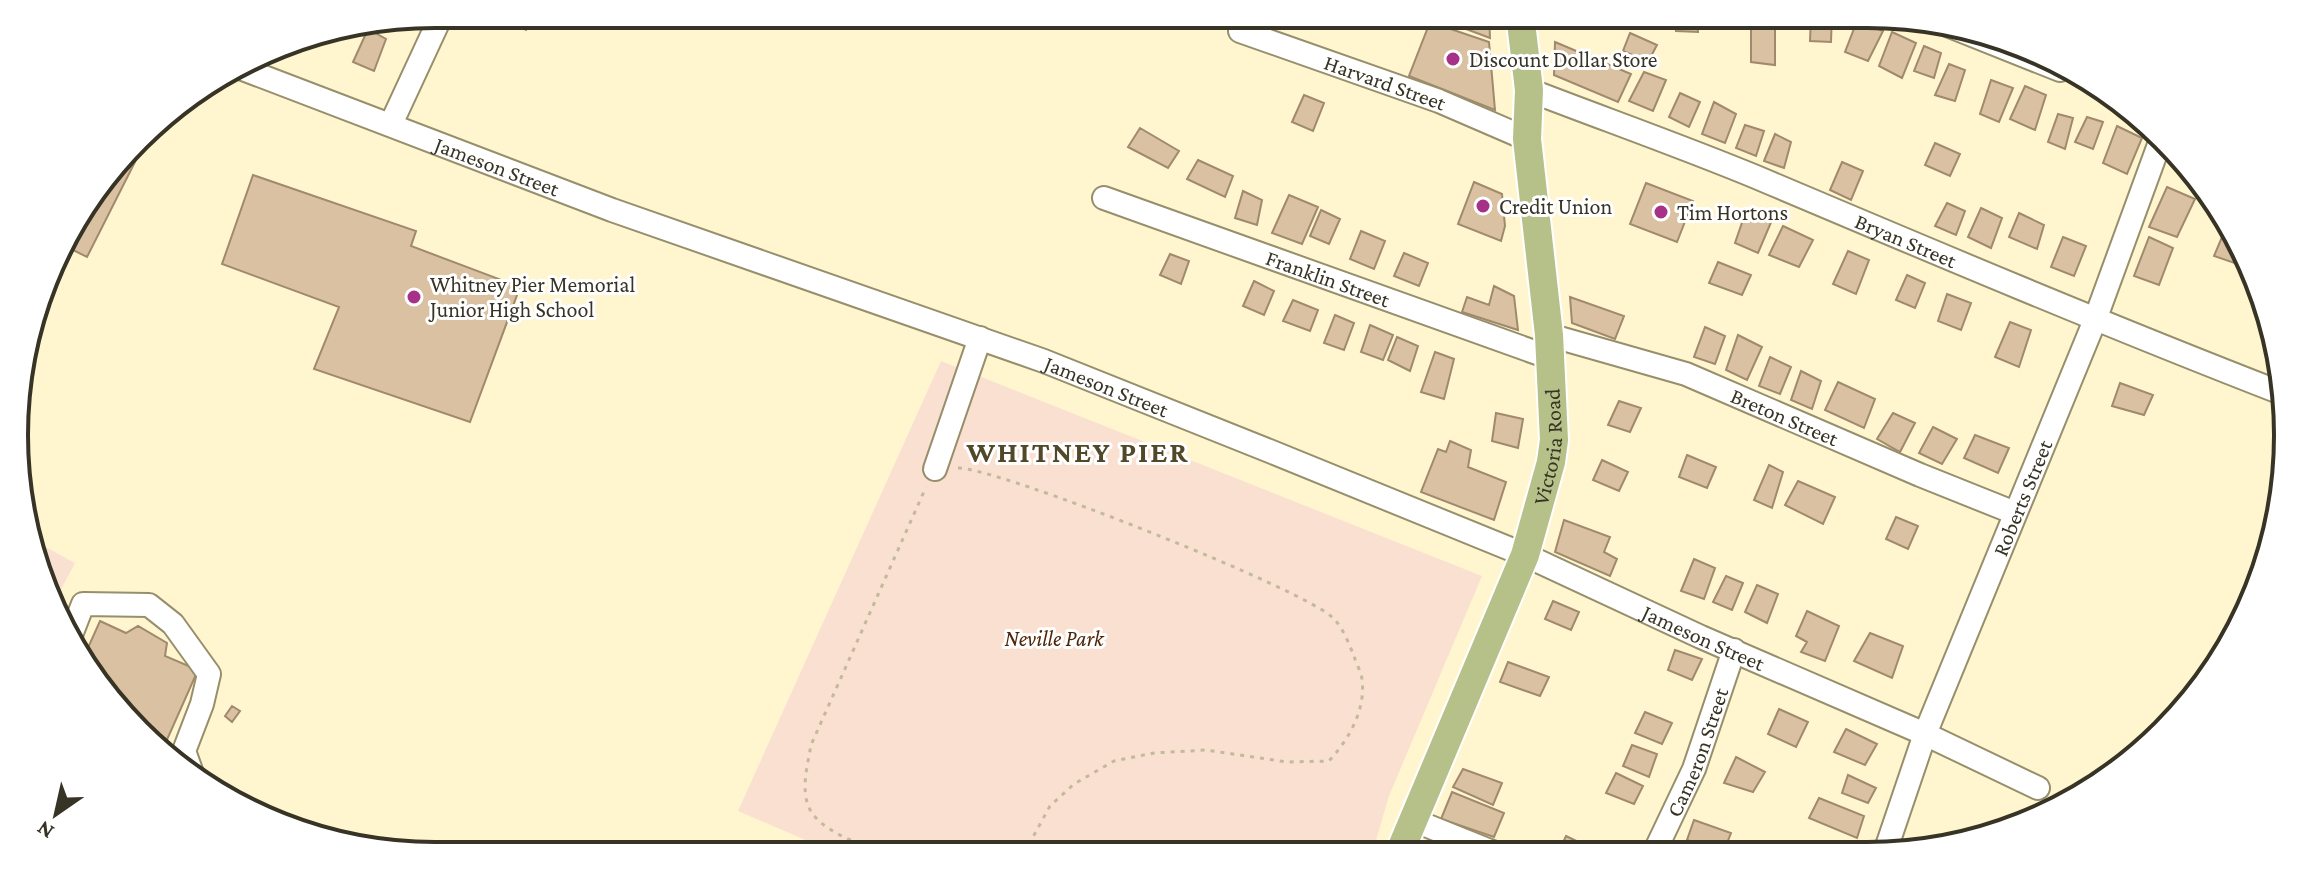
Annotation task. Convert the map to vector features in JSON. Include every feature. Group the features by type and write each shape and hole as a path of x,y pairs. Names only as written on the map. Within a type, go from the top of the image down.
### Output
{"main road":[{"name":"Victoria Road","path":"1404,842 1525,555 1551,462 1554,440 1550,346 1527,139 1529,90 1522,28"}],"street":[{"path":"391,124 436,28"},
{"name":"Harvard Street","path":"1240,31 1439,101 1527,139"},
{"name":"Jameson Street","path":"251,72 612,210 1058,366 1525,555 1925,734 2038,788"},
{"name":"Bryan Street","path":"1529,90 1754,177 2095,320 2272,389"},
{"name":"Roberts Street","path":"1889,841 1925,734 2095,320 2157,150"},
{"name":"Franklin Street","path":"1104,198 1550,346"},
{"path":"935,469 980,338"},
{"name":"Breton Street","path":"1550,346 1686,374 2015,513"},
{"path":"75,624 83,604 149,605 173,624 209,674 202,704 184,751 186,757"},
{"name":"Cameron Street","path":"1659,842 1694,769 1734,650"},
{"path":"1413,820 1468,842"}],"path":[{"path":"855,842 821,823 807,804 805,780 811,745 935,469 969,468 1019,484 1180,545 1294,594 1334,618 1350,646 1362,679 1359,713 1346,743 1329,761 1287,762 1206,750 1154,753 1114,761 1074,784 1050,806 1030,842"}],"green space":[{"name":"Neville Park","path":"941,361 1482,576 1389,796 1376,842 810,842 738,811"},
{"path":"44,546 75,563 60,592"}],"building":[{"name":"Discount Dollar Store","path":"1428,28 1448,28 1489,42 1495,110 1409,76"},
{"path":"1463,28 1490,28 1490,38"},
{"path":"1676,28 1698,28 1698,32 1676,31"},
{"path":"1751,28 1775,28 1775,65 1751,62"},
{"path":"1810,28 1832,28 1831,42 1810,41"},
{"path":"1854,28 1883,31 1868,61 1845,52"},
{"path":"374,32 386,39 374,71 353,62 366,34"},
{"path":"1892,32 1916,43 1902,78 1879,66"},
{"path":"1630,33 1657,45 1648,62 1623,51"},
{"path":"1555,42 1631,74 1618,102 1554,75"},
{"path":"1924,46 1941,53 1934,78 1914,71"},
{"path":"1949,64 1965,70 1955,101 1935,95"},
{"path":"1644,72 1666,80 1653,111 1629,101"},
{"path":"1991,80 2013,88 1999,122 1980,114"},
{"path":"2025,86 2046,95 2035,130 2010,119"},
{"path":"1680,93 1700,102 1689,127 1669,117"},
{"path":"1304,95 1324,103 1313,131 1292,122"},
{"path":"1714,102 1736,114 1725,143 1702,134"},
{"path":"2058,114 2073,118 2065,149 2048,142"},
{"path":"2087,117 2103,122 2093,149 2075,142"},
{"path":"1745,125 1764,131 1756,156 1736,148"},
{"path":"2117,126 2142,138 2127,174 2103,163"},
{"path":"1140,128 1179,151 1168,168 1128,147"},
{"path":"1775,134 1791,142 1784,168 1764,161"},
{"path":"1935,143 1960,154 1950,176 1925,165"},
{"path":"137,158 87,257 73,250 112,187"},
{"path":"1198,160 1233,176 1225,197 1187,179"},
{"path":"1842,162 1863,171 1851,200 1830,190"},
{"name":"Whitney Pier Memorial Junior High School","path":"253,175 416,231 411,246 520,287 470,422 314,369 339,307 222,264"},
{"name":"Credit Union","path":"1474,182 1502,194 1505,226 1501,241 1458,224"},
{"name":"Tim Hortons","path":"1646,183 1693,201 1677,242 1630,224"},
{"path":"2167,187 2195,199 2177,237 2149,227"},
{"path":"1243,191 1262,200 1257,225 1235,218"},
{"path":"1289,195 1318,207 1302,244 1272,233"},
{"path":"1947,203 1965,211 1956,235 1935,226"},
{"path":"1981,208 2002,218 1991,248 1968,237"},
{"path":"1321,210 1340,219 1329,244 1310,236"},
{"path":"1746,211 1772,220 1758,253 1735,243"},
{"path":"2019,213 2044,225 2037,249 2009,237"},
{"path":"1783,226 1813,240 1799,267 1769,255"},
{"path":"1361,231 1385,241 1374,269 1350,259"},
{"path":"2063,237 2086,246 2074,276 2051,267"},
{"path":"2149,237 2173,248 2159,285 2134,276"},
{"path":"2222,237 2236,264 2214,256"},
{"path":"1848,251 1869,260 1856,294 1833,284"},
{"path":"1404,253 1428,263 1419,286 1394,276"},
{"path":"1170,254 1189,261 1181,284 1160,275"},
{"path":"1718,262 1751,275 1742,295 1709,283"},
{"path":"1907,275 1925,283 1915,308 1896,300"},
{"path":"1254,281 1274,291 1264,315 1243,306"},
{"path":"1494,286 1514,296 1518,330 1462,312 1467,297 1489,305"},
{"path":"1947,294 1971,303 1961,330 1938,321"},
{"path":"1570,297 1624,316 1615,339 1572,323"},
{"path":"1293,300 1318,310 1310,331 1283,321"},
{"path":"1335,315 1354,323 1344,350 1324,343"},
{"path":"2010,322 2031,330 2019,367 1995,357"},
{"path":"1370,325 1393,335 1383,360 1361,352"},
{"path":"1705,327 1725,336 1715,364 1694,357"},
{"path":"1738,335 1762,347 1747,380 1726,370"},
{"path":"1397,337 1418,346 1410,371 1388,360"},
{"path":"1435,352 1454,359 1444,399 1421,392"},
{"path":"1770,357 1791,367 1780,394 1759,386"},
{"path":"1801,371 1821,381 1812,409 1791,400"},
{"path":"1838,382 1875,399 1864,428 1825,410"},
{"path":"2120,383 2153,395 2144,415 2112,406"},
{"path":"1619,401 1641,408 1630,432 1608,425"},
{"path":"1496,413 1523,419 1518,448 1492,441"},
{"path":"1893,413 1915,423 1900,452 1877,439"},
{"path":"1933,427 1957,439 1942,464 1919,453"},
{"path":"1975,435 2009,448 1998,473 1964,458"},
{"path":"1450,441 1471,450 1468,467 1506,482 1494,520 1421,492 1438,449 1446,452"},
{"path":"1687,455 1716,467 1707,488 1679,477"},
{"path":"1602,460 1628,472 1619,491 1593,480"},
{"path":"1769,465 1783,472 1772,508 1754,500"},
{"path":"1798,481 1835,497 1823,524 1785,505"},
{"path":"1896,517 1918,526 1908,549 1886,539"},
{"path":"1564,520 1610,537 1604,552 1617,559 1610,576 1555,552"},
{"path":"1694,559 1715,568 1704,599 1681,591"},
{"path":"1726,576 1743,583 1732,610 1713,602"},
{"path":"1757,585 1778,594 1767,623 1745,612"},
{"path":"1553,601 1579,612 1571,630 1545,619"},
{"path":"1807,611 1839,626 1825,661 1801,652 1807,642 1796,636"},
{"path":"100,621 126,633 138,626 167,643 165,656 198,670 167,741 112,683 88,647"},
{"path":"1870,633 1903,646 1892,678 1854,661"},
{"path":"1675,650 1702,659 1692,680 1668,670"},
{"path":"1508,662 1549,677 1540,696 1500,682"},
{"path":"232,706 240,711 232,722 225,716"},
{"path":"1779,709 1808,722 1796,747 1768,734"},
{"path":"1645,712 1672,723 1662,744 1635,733"},
{"path":"1846,729 1877,744 1865,765 1834,752"},
{"path":"1632,745 1657,754 1649,777 1623,766"},
{"path":"1736,757 1765,772 1753,792 1724,783"},
{"path":"1463,769 1502,783 1493,805 1453,787"},
{"path":"1616,773 1643,786 1634,804 1606,793"},
{"path":"1848,775 1876,788 1868,803 1842,793"},
{"path":"1452,792 1504,813 1494,837 1441,819"},
{"path":"1819,798 1864,816 1857,838 1809,818"},
{"path":"1694,820 1731,833 1727,842 1687,840"},
{"path":"1566,836 1578,842 1563,842"}],"place":[{"name":"Discount Dollar Store","path":"1453,59"},
{"name":"Credit Union","path":"1483,206"},
{"name":"Tim Hortons","path":"1661,212"},
{"name":"Whitney Pier Memorial Junior High School","path":"414,297"}],"district":[{"name":"WHITNEY PIER","path":"1078,452"}]}
